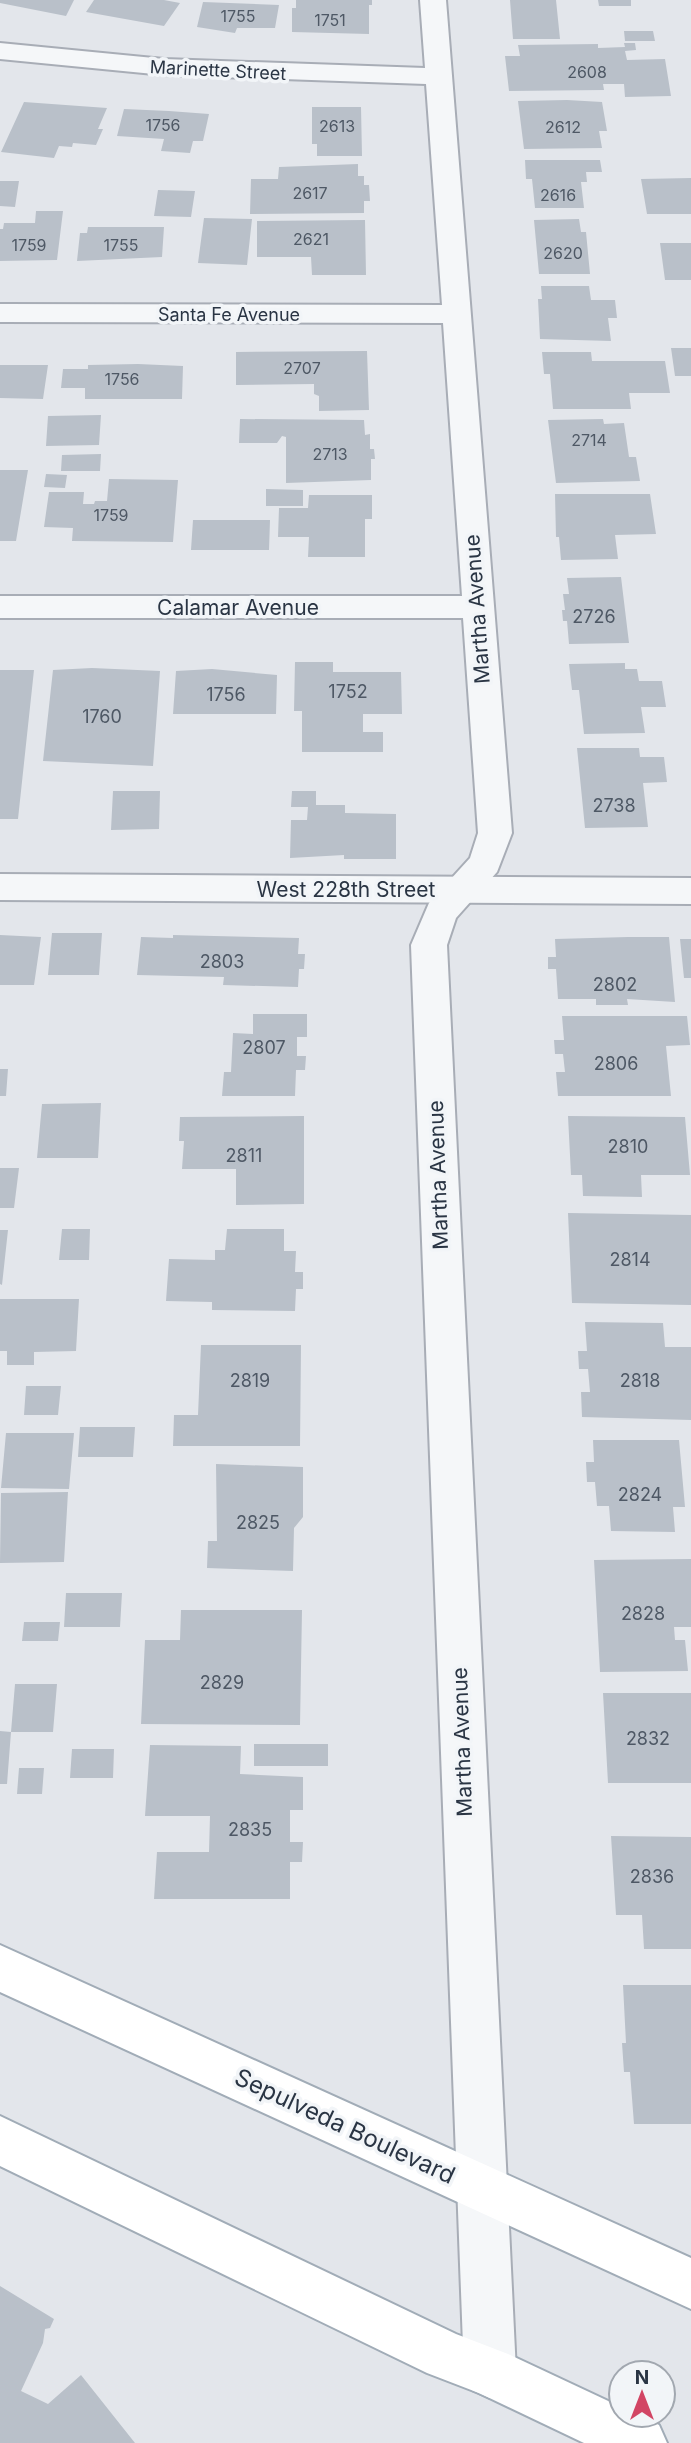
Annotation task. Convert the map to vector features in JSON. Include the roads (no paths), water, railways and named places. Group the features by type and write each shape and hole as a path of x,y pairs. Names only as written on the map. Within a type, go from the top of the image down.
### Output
{"main road":[{"name":"Sepulveda Boulevard","path":"0,1968 691,2284"},
{"path":"0,2140 444,2355 490,2372 641,2443"}],"street":[{"name":"Martha Avenue","path":"433,0 495,833 485,863 441,912 429,945 490,2372"},
{"name":"Marinette Street","path":"0,51 76,61 213,72 437,76"},
{"name":"Santa Fe Avenue","path":"0,313 458,314"},
{"name":"Calamar Avenue","path":"0,607 477,607"},
{"name":"West 228th Street","path":"0,887 691,891"}]}
